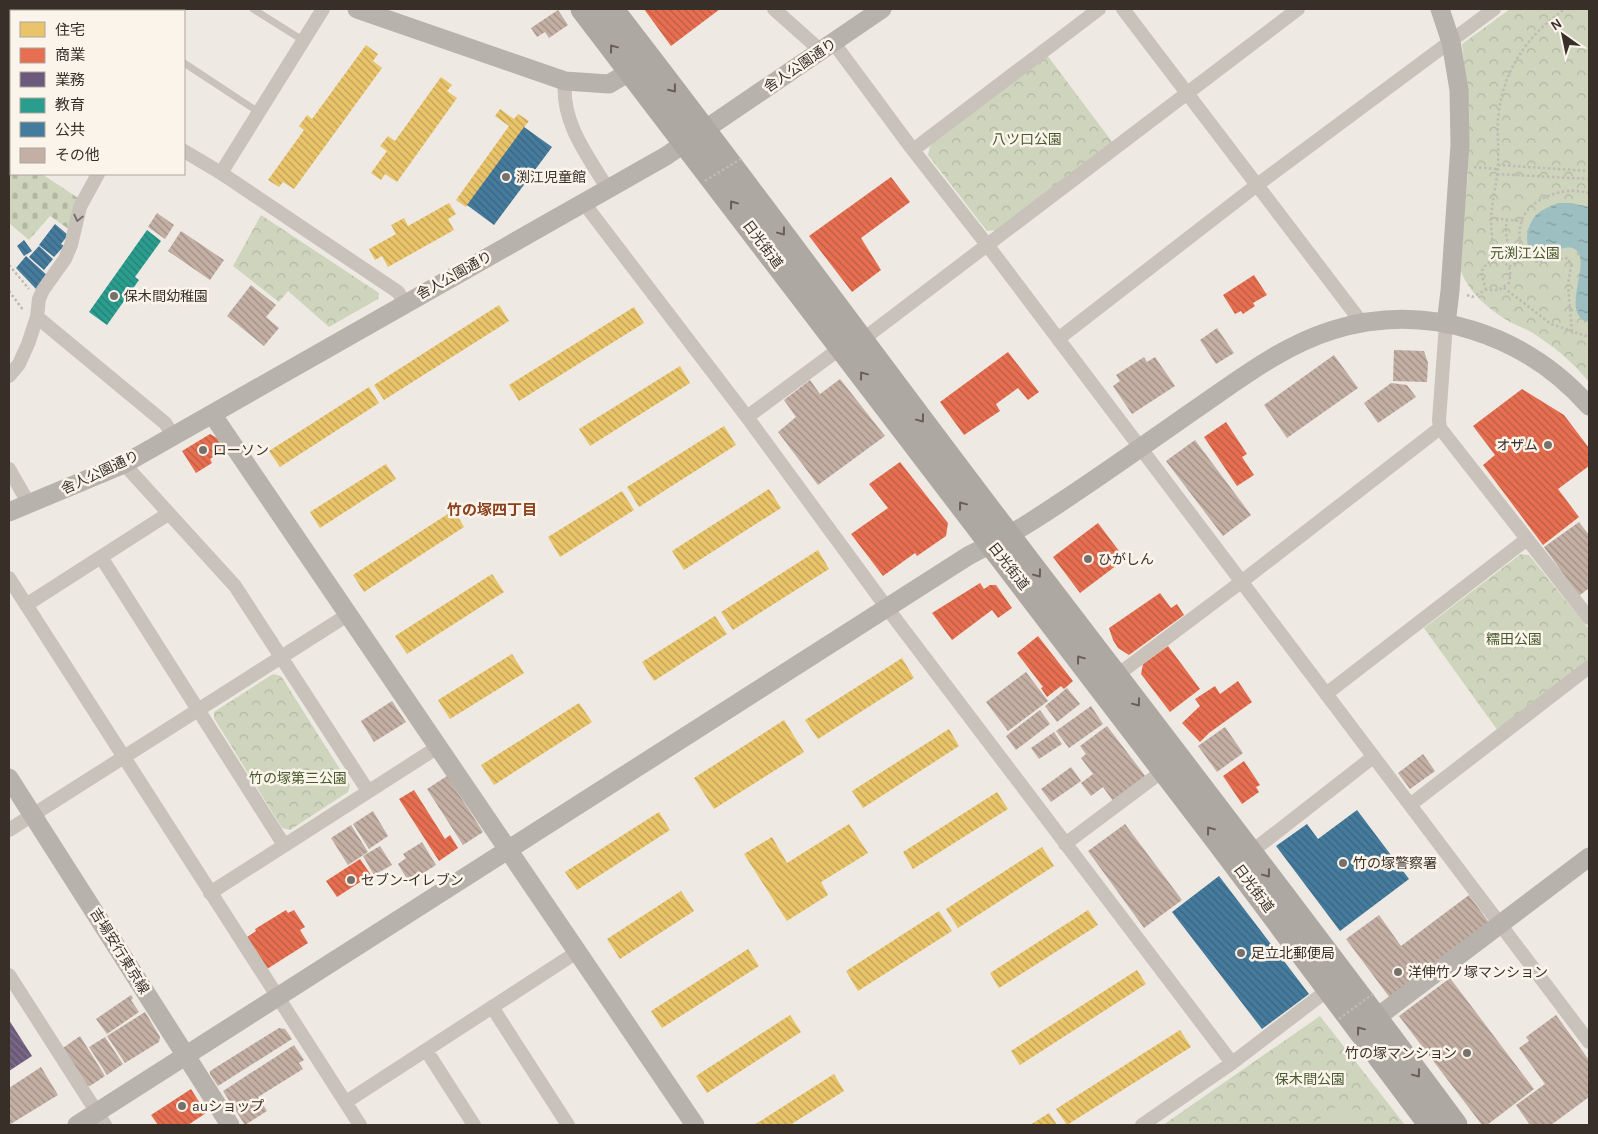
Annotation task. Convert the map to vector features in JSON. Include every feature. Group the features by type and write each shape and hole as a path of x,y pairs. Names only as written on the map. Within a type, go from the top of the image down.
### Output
{"highway":[{"name":"日光街道","path":"583,9 631,71 696,137"},
{"name":"日光街道","path":"611,9 696,137 1000,539 1164,770 1243,858 1376,1018 1455,1125"},
{"name":"日光街道","path":"1000,539 1116,676 1243,858 1329,989 1431,1125"}],"street":[{"path":"221,173 260,113 322,9"},
{"path":"357,9 565,81 609,84 631,71"},
{"path":"774,9 827,46 913,150 988,246 1499,925 1588,1040"},
{"name":"舎人公園通り","path":"9,512 124,464 608,189 696,137 882,9"},
{"path":"913,150 1099,9"},
{"path":"1123,9 1362,323"},
{"path":"747,417 988,246 1298,9"},
{"path":"1440,9 1451,42 1459,90 1460,145 1439,420 1440,428 1527,539 1587,609"},
{"path":"1058,339 1257,185 1494,9"},
{"path":"565,81 564,93 570,124 608,189"},
{"path":"185,152 221,173 398,292 405,303"},
{"path":"9,376 18,364 28,344 43,290 66,259 80,208 97,175"},
{"path":"584,202 747,417 887,608 1232,1063"},
{"path":"77,1125 101,1119 186,1055 968,556 1000,539 1286,350 1306,340 1333,330 1362,323 1394,320 1428,321 1446,324 1497,338 1519,349 1560,377 1589,406"},
{"path":"35,321 165,423 173,435"},
{"path":"212,414 695,1125"},
{"path":"1116,676 1440,428"},
{"path":"124,464 235,586 368,791"},
{"path":"9,469 28,504"},
{"path":"26,604 168,514"},
{"path":"1326,694 1527,539"},
{"path":"101,558 284,845"},
{"path":"9,578 360,1125"},
{"path":"9,830 349,614"},
{"path":"1410,805 1589,667"},
{"path":"210,893 438,747"},
{"path":"1243,858 1373,757"},
{"path":"1065,844 1164,770"},
{"name":"吉場安行東京線","path":"9,778 230,1125"},
{"path":"1376,1018 1589,857"},
{"path":"346,1102 577,952"},
{"path":"9,975 101,1119"},
{"path":"1142,1125 1232,1063 1329,989"},
{"path":"492,1007 568,1125"},
{"path":"426,1050 474,1125"}],"lane":[{"path":"253,9 304,41"},
{"path":"185,64 260,113"}],"path":[{"path":"1495,260 1491,218 1498,167 1498,118 1503,91 1511,67 1531,38 1549,20 1565,9"},
{"path":"705,181 742,158"},
{"path":"1473,167 1589,171"},
{"path":"1571,178 1572,170"},
{"path":"1497,174 1589,179"},
{"path":"1520,259 1519,235 1521,221 1531,207 1544,198 1558,192 1571,190 1589,193"},
{"path":"1491,218 1521,221"},
{"path":"1507,219 1507,241 1511,250 1520,259"},
{"path":"1509,267 1525,257 1538,262 1568,258 1571,266 1568,285 1572,331"},
{"path":"1462,293 1472,297 1486,290 1498,290 1509,283 1511,272 1505,262 1498,259 1487,264 1482,272 1486,290"},
{"path":"9,265 39,299"},
{"path":"1503,287 1551,324 1589,337"},
{"path":"9,291 35,321"},
{"path":"1339,1019 1374,993"}],"green space":[{"name":"元渕江公園","path":"1510,9 1589,9 1589,382 1572,363 1554,348 1533,333 1502,317 1480,300 1469,286 1460,269 1468,174 1469,114 1462,44"},
{"name":"八ツ口公園","path":"1047,55 1113,143 998,230 987,231 928,155 930,146"},
{"path":"9,175 44,175 78,198 70,230 50,216 29,240 9,223"},
{"path":"261,215 379,293 378,299 329,327 288,291 279,302 233,266"},
{"name":"糯田公園","path":"1521,554 1529,555 1589,629 1589,661 1498,731 1424,628"},
{"name":"竹の塚第三公園","path":"273,674 281,676 350,785 348,792 290,830 282,828 214,718 214,712"},
{"name":"保木間公園","path":"1320,1016 1405,1125 1163,1125"},
{"path":"1341,1103 1349,1104 1365,1125 1311,1125"}],"water":[{"path":"1558,203 1571,203 1589,207 1589,322 1581,318 1577,312 1576,294 1581,264 1577,251 1567,248 1539,255 1529,248 1527,243 1528,230 1533,218"}],"building: 住宅":[{"path":"366,45 378,54 373,61 382,68 294,189 283,182 279,187 268,180 304,130 299,126 307,115 312,119"},
{"path":"441,77 452,85 447,91 457,98 397,182 385,174 381,180 371,173 387,151 380,146 388,136 395,141"},
{"path":"500,109 514,119 518,114 529,121 524,127 535,135 483,209 471,201 466,207 456,200 509,126 495,116"},
{"path":"449,203 456,214 448,219 454,230 388,267 382,256 375,260 369,249 396,234 391,225 404,218 408,226"},
{"path":"499,305 509,321 384,400 374,385"},
{"path":"634,307 644,323 519,401 509,385"},
{"path":"680,366 690,383 590,446 579,429"},
{"path":"369,387 379,403 280,467 269,451"},
{"path":"724,426 736,445 639,507 627,487"},
{"path":"386,464 396,479 320,528 310,512"},
{"path":"769,489 781,508 684,570 672,551"},
{"path":"622,491 634,510 560,557 548,537"},
{"path":"454,510 464,527 364,592 353,575"},
{"path":"818,550 829,569 733,630 721,612"},
{"path":"492,574 504,592 407,654 395,636"},
{"path":"715,616 727,634 654,681 642,662"},
{"path":"512,654 524,673 450,719 438,700"},
{"path":"902,658 914,678 818,739 805,720"},
{"path":"579,703 592,722 494,785 481,765"},
{"path":"784,720 804,752 714,809 694,778"},
{"path":"949,729 959,746 863,808 852,791"},
{"path":"997,792 1008,809 913,869 903,852"},
{"path":"659,812 670,830 577,890 565,872"},
{"path":"849,824 868,853 821,882 828,895 787,921 744,854 772,837 787,863"},
{"path":"1042,847 1054,866 958,928 946,909"},
{"path":"681,891 694,911 620,959 607,939"},
{"path":"1088,910 1098,925 999,988 990,973"},
{"path":"939,911 952,931 858,991 846,971"},
{"path":"748,949 759,966 662,1028 651,1011"},
{"path":"1137,970 1146,984 1020,1065 1011,1051"},
{"path":"790,1015 801,1032 707,1093 696,1076"},
{"path":"1180,1030 1191,1047 1067,1125 1056,1109"},
{"path":"834,1074 844,1091 790,1125 754,1125"},
{"path":"1049,1113 1057,1125 1030,1125"}],"building: 商業":[{"path":"644,9 720,9 671,46"},
{"path":"891,177 910,202 861,238 881,270 852,292 809,236"},
{"path":"1254,275 1267,295 1253,303 1255,306 1243,314 1241,311 1235,314 1223,295"},
{"path":"1008,352 1039,392 1028,400 1018,388 996,404 1000,411 964,435 940,402"},
{"path":"1522,389 1564,415 1589,448 1589,466 1558,489 1579,517 1543,545 1483,465 1495,455 1473,426"},
{"path":"1226,422 1247,454 1242,457 1254,475 1237,486 1204,437"},
{"path":"210,434 217,438 224,450 210,459 212,463 196,473 182,451"},
{"path":"900,462 948,523 946,536 917,556 915,553 883,576 851,534 888,508 869,484"},
{"path":"1098,523 1125,559 1080,593 1053,557"},
{"path":"980,583 984,589 990,585 996,585 1012,608 998,618 992,610 952,640 932,613"},
{"path":"1160,593 1171,608 1177,604 1184,615 1129,655 1118,648 1109,628"},
{"path":"1038,636 1073,681 1064,689 1061,686 1047,697 1041,688 1043,687 1017,653"},
{"path":"1168,646 1200,689 1170,712 1141,674 1143,664"},
{"path":"1238,681 1252,702 1209,733 1200,742 1182,723 1200,706 1195,699 1215,686 1220,694"},
{"path":"1244,761 1260,785 1256,787 1259,792 1242,804 1223,776"},
{"path":"414,790 445,839 450,835 458,848 439,861 399,799"},
{"path":"360,859 371,875 337,897 326,881"},
{"path":"286,910 288,913 294,910 305,927 300,930 308,943 267,969 247,937 256,931 255,929"},
{"path":"191,1089 206,1113 188,1125 158,1125 151,1115"}],"building: 業務":[{"path":"9,1020 32,1056 9,1071"}],"building: 教育":[{"path":"147,230 161,241 135,277 139,280 107,325 89,312"}],"building: 公共":[{"path":"524,127 552,147 494,225 467,205"},
{"path":"55,224 68,235 61,244 64,246 54,257 39,245"},
{"path":"24,240 32,251 24,256 17,246"},
{"path":"39,246 53,259 44,270 29,257"},
{"path":"26,256 49,277 37,290 16,268"},
{"name":"竹の塚警察署","path":"1357,810 1409,879 1340,931 1276,846 1307,824 1318,839"},
{"name":"足立北郵便局","path":"1219,876 1309,994 1262,1029 1172,912"}],"building: その他":[{"path":"558,10 568,25 549,38 545,32 537,37 531,28"},
{"path":"157,213 174,225 165,239 148,227"},
{"path":"181,231 224,260 210,280 168,251"},
{"path":"251,285 276,305 266,317 279,328 264,346 227,316"},
{"path":"1217,328 1234,353 1216,364 1200,340"},
{"path":"1394,350 1424,351 1428,363 1427,382 1393,381"},
{"path":"1334,355 1358,388 1287,438 1264,405"},
{"path":"1144,357 1147,362 1155,357 1175,386 1132,414 1113,386 1120,381 1116,375"},
{"path":"840,379 885,436 818,485 778,432 796,417 784,400 810,380 820,394"},
{"path":"1391,383 1407,385 1416,397 1378,423 1364,403"},
{"path":"1195,440 1251,515 1223,536 1166,461"},
{"path":"1579,522 1589,535 1589,588 1579,596 1544,547"},
{"path":"1026,672 1048,701 1008,731 986,702"},
{"path":"1067,688 1080,704 1057,722 1045,706"},
{"path":"392,701 406,722 374,742 361,721"},
{"path":"1091,706 1103,724 1069,748 1056,731"},
{"path":"1040,710 1050,724 1016,750 1006,736"},
{"path":"1107,726 1146,777 1113,801 1103,787 1091,796 1081,783 1093,774 1081,758 1086,754 1080,746"},
{"path":"1225,727 1243,753 1217,772 1198,746"},
{"path":"1054,732 1062,744 1039,759 1031,748"},
{"path":"1423,754 1435,771 1410,789 1398,773"},
{"path":"1071,767 1081,781 1051,802 1041,789"},
{"path":"447,776 483,832 463,845 427,789"},
{"path":"373,811 388,836 369,849 353,824"},
{"path":"1125,824 1182,900 1144,928 1088,851"},
{"path":"351,825 368,852 348,865 331,838"},
{"path":"422,842 436,865 409,882 398,864 406,858 403,854"},
{"path":"380,846 392,865 374,875 363,856"},
{"name":"洋伸竹ノ塚マンション","path":"1469,895 1490,924 1390,998 1346,939 1379,915 1401,946"},
{"name":"竹の塚マンション","path":"1450,978 1534,1089 1487,1125 1482,1125 1399,1016"},
{"path":"131,995 133,998 131,1000 139,1012 107,1034 96,1019"},
{"path":"145,1012 160,1037 159,1042 125,1063 107,1036"},
{"path":"1556,1015 1589,1060 1589,1097 1551,1125 1530,1125 1516,1105 1545,1084 1519,1048 1529,1041 1526,1037"},
{"path":"279,1028 285,1029 292,1039 218,1086 210,1071"},
{"path":"80,1036 105,1076 90,1086 86,1085 63,1048"},
{"path":"105,1037 123,1064 107,1075 89,1047"},
{"path":"294,1045 304,1060 299,1063 303,1069 258,1097 267,1111 245,1125 223,1091"},
{"path":"41,1067 58,1095 9,1125 9,1088"}],"place":[{"name":"渕江児童館","path":"506,177"},
{"name":"保木間幼稚園","path":"114,296"},
{"name":"オザム","path":"1548,445"},
{"name":"ローソン","path":"203,450"},
{"name":"ひがしん","path":"1088,559"},
{"name":"竹の塚警察署","path":"1343,863"},
{"name":"セブン-イレブン","path":"351,880"},
{"name":"足立北郵便局","path":"1241,953"},
{"name":"洋伸竹ノ塚マンション","path":"1398,972"},
{"name":"竹の塚マンション","path":"1467,1053"},
{"name":"auショップ","path":"182,1106"}],"district":[{"name":"竹の塚四丁目","path":"492,510"}]}
